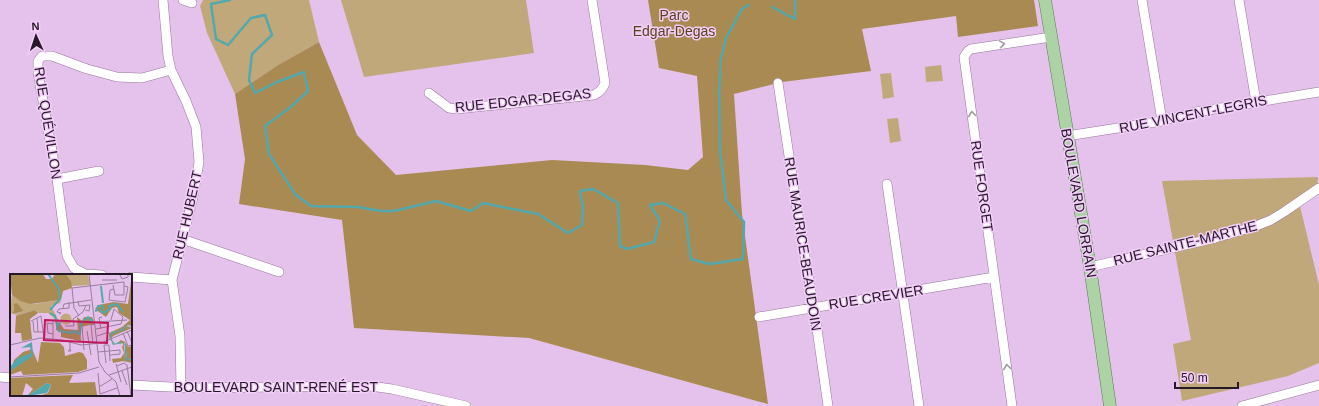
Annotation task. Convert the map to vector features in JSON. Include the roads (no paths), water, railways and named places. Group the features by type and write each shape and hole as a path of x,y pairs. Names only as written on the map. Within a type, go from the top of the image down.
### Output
{"main road":[{"name":"BOULEVARD LORRAIN","path":"1045,0 1090,267 1110,406"}],"street":[{"name":"RUE HUBERT","path":"164,0 168,56 171,70 186,101 196,127 199,162 193,198 172,280 180,336 181,388"},
{"name":"RUE EDGAR-DEGAS","path":"429,93 449,108 457,109 594,95 604,88 605,82 592,0"},
{"path":"1142,0 1162,121"},
{"path":"1239,0 1256,102"},
{"name":"RUE FORGET","path":"1012,406 964,57 968,50 971,49 1051,37"},
{"name":"RUE QUÉVILLON","path":"85,274 74,268 67,256 57,179 38,73 38,61 42,56 52,56 87,69 117,77 142,78 171,70"},
{"name":"RUE MAURICE-BEAUDOIN","path":"778,83 796,208 814,308 828,406"},
{"name":"RUE VINCENT-LEGRIS","path":"1067,136 1162,121 1189,114 1319,92"},
{"path":"57,179 99,171"},
{"path":"887,184 919,406"},
{"name":"RUE SAINTE-MARTHE","path":"1090,267 1215,238 1256,226 1271,220 1319,188"},
{"path":"182,239 279,272"},
{"path":"132,277 172,280"},
{"name":"RUE CREVIER","path":"759,317 994,277"},
{"path":"0,377 10,378"},
{"name":"BOULEVARD SAINT-RENÉ EST","path":"132,385 181,388 370,386 400,391 466,406"},
{"path":"1242,406 1319,385"}],"waterway":[{"path":"230,0 211,4 216,39 228,45 251,18 265,15 272,35 252,54 249,80 255,93 277,82 304,72 308,91 292,106 265,126 269,154 295,194 311,206 358,207 381,211 394,211 436,201 471,211 483,203 538,214 568,233 582,225 583,207 580,191 593,189 618,203 620,246 627,249 654,242 660,221 650,205 663,203 685,214 691,259 709,264 743,259 744,222 726,200 720,150 719,91 721,58 726,38 742,9 749,5"},
{"path":"772,7 795,19 795,0"}],"park label":[{"name":"Parc Edgar-Degas","path":"674,24"}]}
